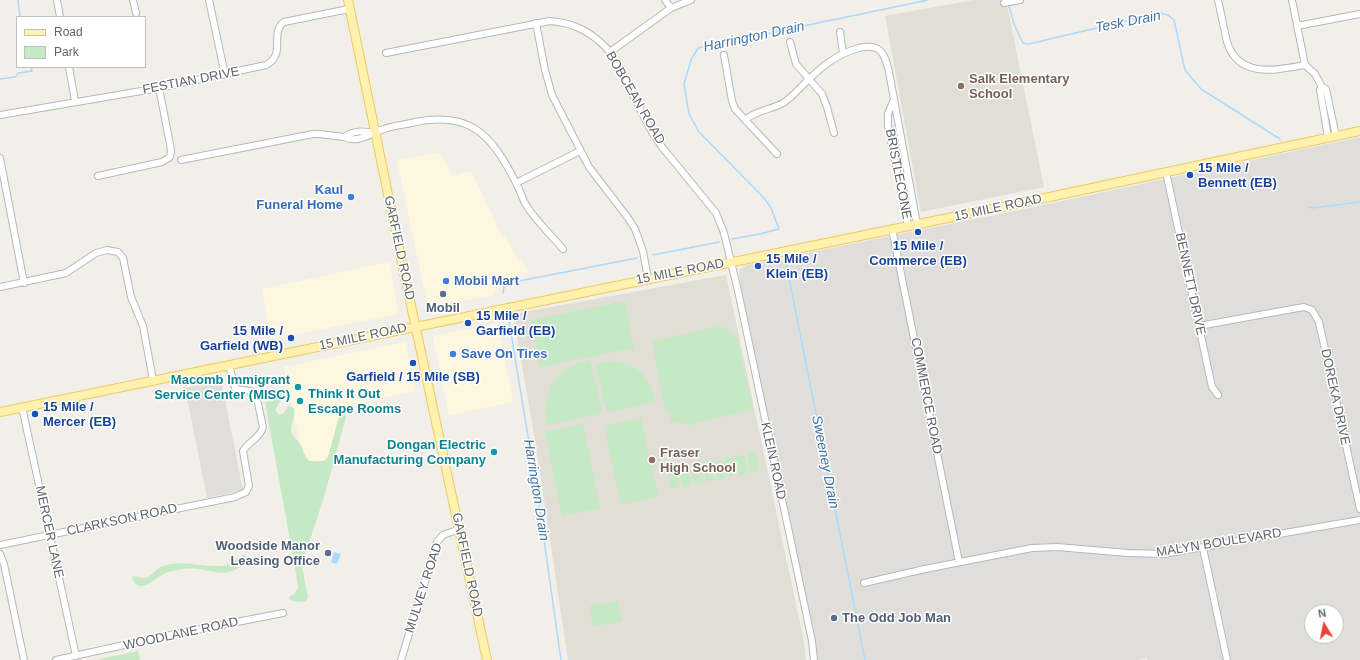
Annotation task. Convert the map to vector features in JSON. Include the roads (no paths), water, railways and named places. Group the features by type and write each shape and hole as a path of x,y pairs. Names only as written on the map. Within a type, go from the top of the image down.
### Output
{"main road":[{"name":"GARFIELD ROAD","path":"348,0 487,660"},
{"name":"15 MILE ROAD","path":"0,412 918,224 1360,131"}],"street":[{"path":"57,0 60,16"},
{"path":"133,0 136,13"},
{"path":"209,0 224,75"},
{"path":"665,0 671,8"},
{"path":"610,52 671,8 691,0"},
{"path":"1004,3 1020,0"},
{"path":"1218,0 1228,47 1238,60 1253,68 1261,70 1272,70 1305,65"},
{"path":"1292,0 1305,65 1315,74 1322,87 1320,90 1332,137"},
{"name":"FESTIAN DRIVE","path":"0,114 159,88 266,65 274,60 278,50 279,27 284,22 349,9"},
{"path":"1297,26 1360,14"},
{"name":"BOBCEAN ROAD","path":"386,53 536,23 557,22 572,25 595,36 610,52 656,137 719,218 731,262"},
{"path":"536,23 548,86 580,151 596,177 635,229 643,251 648,279"},
{"path":"840,32 843,53"},
{"path":"790,42 796,64 826,100 834,134"},
{"name":"BRISTLECONE","path":"745,120 755,113 783,103 830,61 843,53 864,47 879,50 884,54 886,60 918,224"},
{"path":"724,55 732,101 735,109 777,154"},
{"path":"69,68 75,101"},
{"path":"98,176 162,162 170,157 170,144 159,88"},
{"name":"BRISTLECONE","path":"894,98 888,114 888,126 908,226"},
{"path":"181,160 313,134 344,138 351,133 362,131 375,133 384,129 420,121 451,119 463,122 472,127 496,147 516,183 522,198 533,215 563,250"},
{"path":"516,183 580,151"},
{"path":"0,158 24,283"},
{"name":"BENNETT DRIVE","path":"1166,172 1212,387 1218,395"},
{"name":"COMMERCE ROAD","path":"892,229 959,562"},
{"path":"0,287 66,274 96,253 107,250 118,252 123,258 131,297 143,326 153,380"},
{"name":"KLEIN ROAD","path":"731,262 812,641 814,660"},
{"name":"DOREKA DRIVE","path":"1199,326 1304,307 1312,310 1317,316 1360,509"},
{"name":"CLARKSON ROAD","path":"0,545 244,494 248,490 248,486 243,451 245,447 262,431 263,427 256,394 251,391 238,390 235,388 229,365"},
{"name":"MERCER LANE","path":"22,407 76,656"},
{"name":"MALYN BOULEVARD","path":"864,583 959,562 1046,547 1163,554 1360,520"},
{"name":"MULVEY ROAD","path":"401,660 437,542 444,534 460,529"},
{"path":"1203,548 1227,660"},
{"path":"0,554 4,564 24,660"},
{"name":"WOODLANE ROAD","path":"56,660 165,636 283,613"}],"water":[{"path":"334,552 341,554 337,564 331,562"}],"waterway":[{"path":"18,0 20,16"},
{"name":"Harrington Drain","path":"732,239 779,229 771,208 765,199 699,132 689,114 684,84 691,60 698,48 928,0"},
{"name":"Tesk Drain","path":"1009,6 1014,24 1023,43 1029,44 1160,13 1168,15 1174,20 1185,70 1201,89 1280,139"},
{"path":"0,79 15,77 19,73 32,71 31,68"},
{"name":"Tesk Drain","path":"1309,207 1312,208 1360,202"},
{"name":"Harrington Drain","path":"653,255 719,242"},
{"name":"Harrington Drain","path":"503,293 504,287 509,283 637,258"},
{"name":"Sweeney Drain","path":"786,263 865,660"},
{"name":"Harrington Drain","path":"509,321 538,497 561,660"}],"place":[{"name":"Salk Elementary School","path":"961,86"},
{"name":"15 Mile / Bennett (EB)","path":"1190,175"},
{"name":"Kaul Funeral Home","path":"351,197"},
{"name":"15 Mile / Commerce (EB)","path":"918,232"},
{"name":"15 Mile / Klein (EB)","path":"758,266"},
{"name":"Mobil Mart","path":"446,281"},
{"name":"Mobil","path":"443,294"},
{"name":"15 Mile / Garfield (EB)","path":"468,323"},
{"name":"15 Mile / Garfield (WB)","path":"291,338"},
{"name":"Save On Tires","path":"453,354"},
{"name":"Garfield / 15 Mile (SB)","path":"413,363"},
{"name":"Macomb Immigrant Service Center (MISC)","path":"298,387"},
{"name":"Think It Out Escape Rooms","path":"300,401"},
{"name":"15 Mile / Mercer (EB)","path":"35,414"},
{"name":"Dongan Electric Manufacturing Company","path":"494,452"},
{"name":"Fraser High School","path":"652,460"},
{"name":"Woodside Manor Leasing Office","path":"328,553"},
{"name":"The Odd Job Man","path":"834,618"}]}
